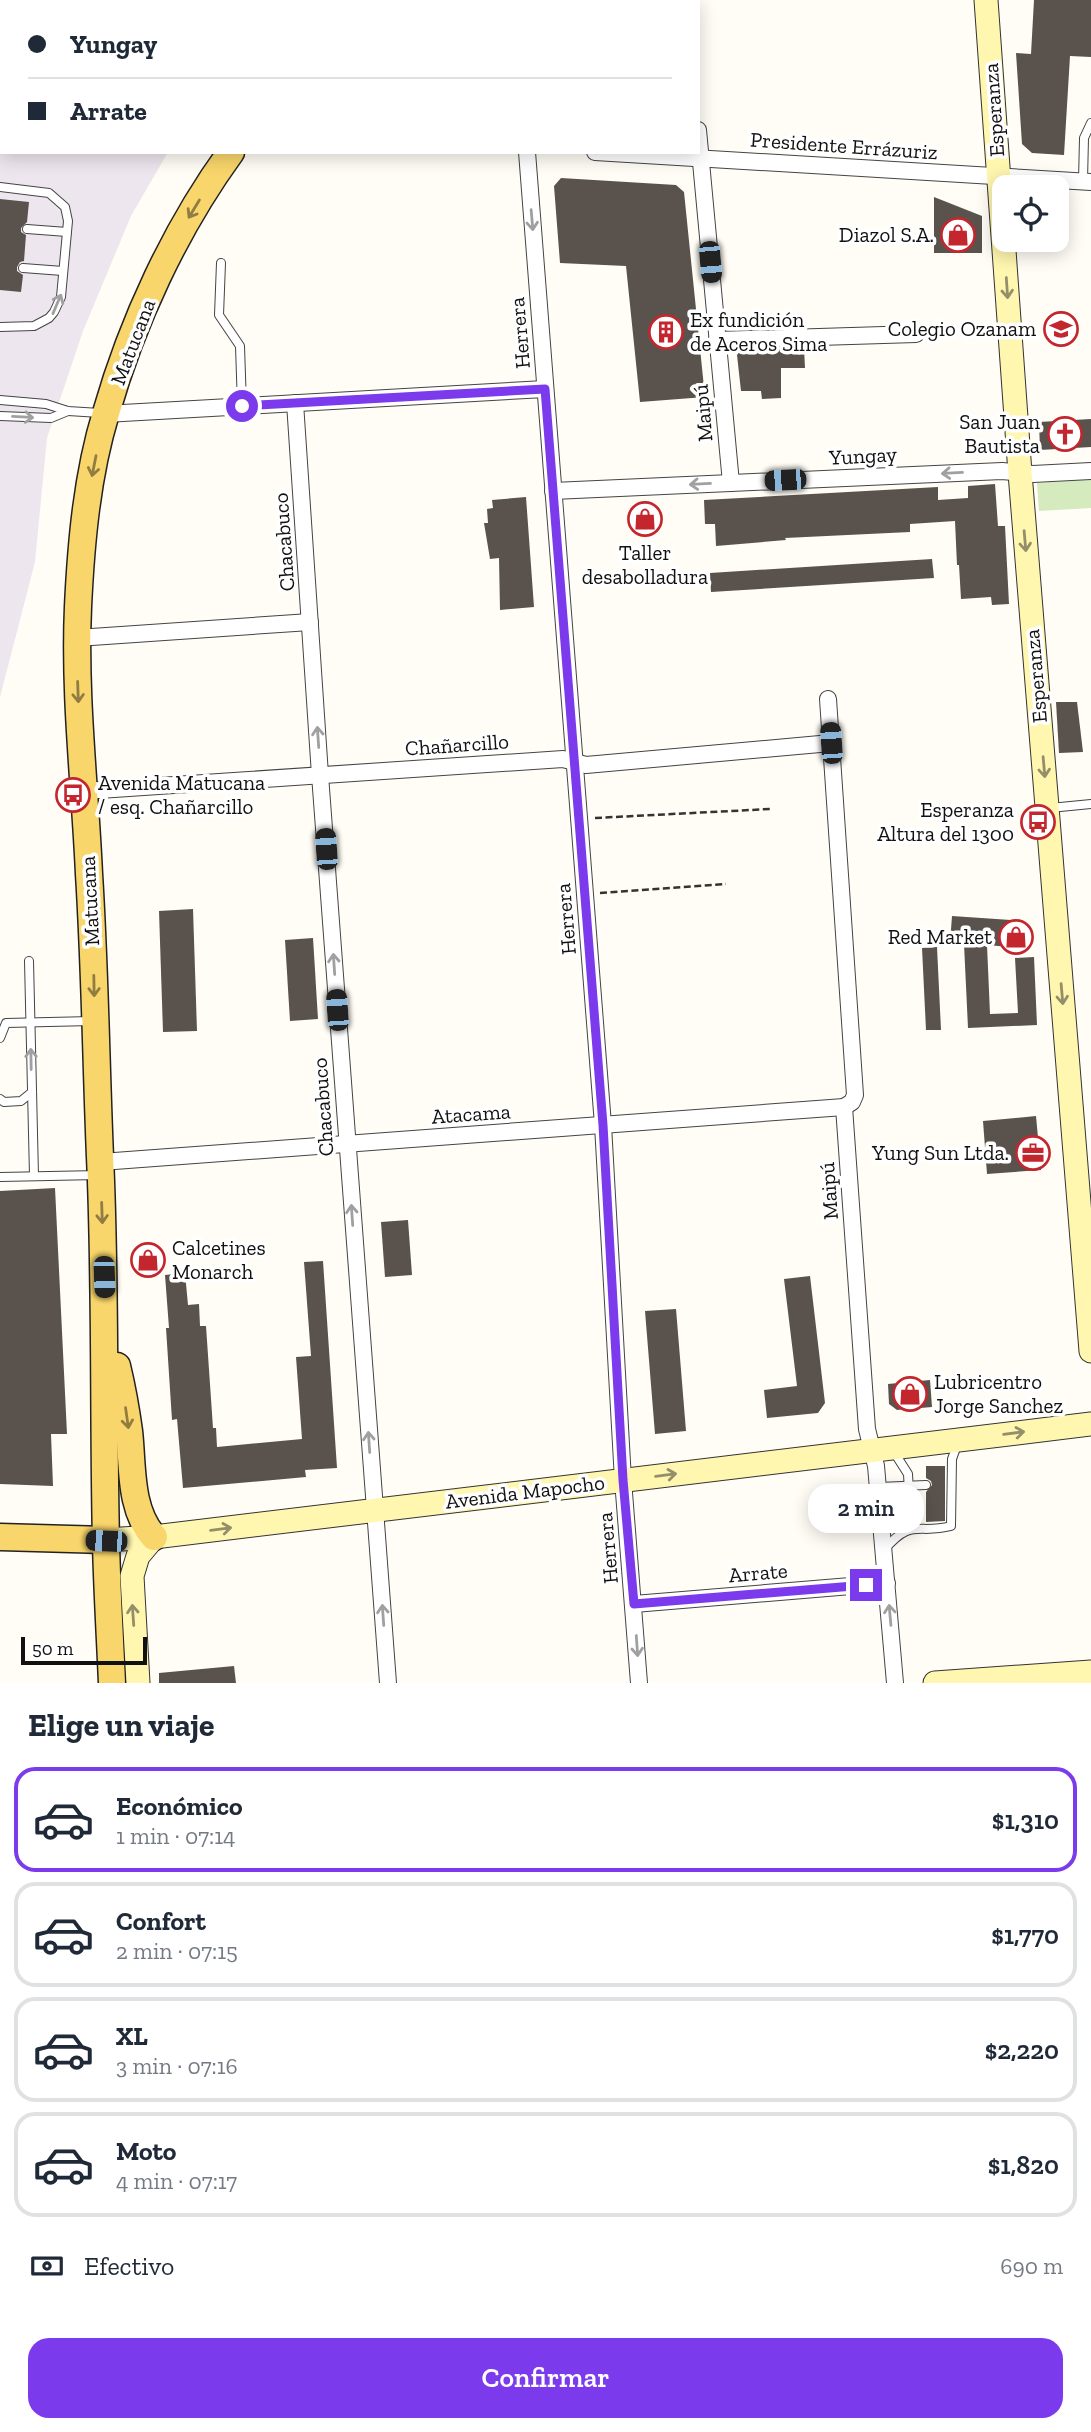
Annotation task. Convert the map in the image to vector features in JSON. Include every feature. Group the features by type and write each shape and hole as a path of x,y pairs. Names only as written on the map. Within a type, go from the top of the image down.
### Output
{"main road":[{"name":"Esperanza","path":"986,0 999,175"},
{"name":"Matucana","path":"112,1683 106,1541 106,1327 101,1169 92,922 77,638 84,530 105,414 134,336 188,218 230,154"},
{"name":"Esperanza","path":"1004,252 1091,1351"},
{"path":"106,1327 124,1399 135,1498 146,1529 154,1537 138,1556 132,1576 138,1683"},
{"name":"Avenida Mapocho","path":"0,1536 106,1541 154,1537 1091,1424"},
{"path":"935,1683 1091,1672"}],"street":[{"name":"Herrera","path":"527,154 603,1125 623,1480 639,1683"},
{"name":"Presidente Errázuriz","path":"630,154 992,176"},
{"name":"Maipú","path":"700,154 730,483"},
{"name":"Presidente Errázuriz","path":"1069,180 1087,181"},
{"path":"717,340 916,334"},
{"path":"105,414 545,389"},
{"name":"Chacabuco","path":"295,403 388,1683"},
{"name":"Yungay","path":"553,491 1002,471 1033,474 1091,471"},
{"path":"77,638 310,622"},
{"name":"Maipú","path":"828,699 855,1095 852,1102 844,1107 867,1429 881,1449 878,1487 895,1683"},
{"name":"Chañarcillo","path":"84,791 564,759 586,765 831,743"},
{"name":"Atacama","path":"101,1169 347,1144 844,1107"},
{"name":"Arrate","path":"634,1604 887,1583"}],"lane":[{"path":"1087,181 1084,138 1091,122"},
{"path":"0,187 42,191 56,197 67,214 61,297 49,318 26,328 0,327"},
{"path":"27,229 67,232"},
{"path":"221,263 219,315 240,346 242,406"},
{"path":"23,268 63,271"},
{"path":"0,400 46,404 68,411 105,414"},
{"path":"0,416 51,418 68,411"},
{"path":"1047,808 1091,804"},
{"path":"29,961 34,1177"},
{"path":"0,1038 6,1023 94,1021"},
{"path":"0,1099 13,1103 21,1101 32,1092"},
{"path":"0,1177 34,1177 101,1169"},
{"path":"884,1550 911,1528 951,1527 949,1484 953,1450 963,1439"},
{"path":"881,1449 903,1463 910,1485 911,1528"},
{"path":"878,1487 926,1485"}],"path":[{"path":"605,818 770,809"},
{"path":"611,892 726,884"}],"shaded area":[{"path":"0,154 167,154 131,216 83,331 47,438 35,562 0,697"}],"green space":[{"path":"1091,479 1091,508 1039,511 1037,483"}],"building":[{"path":"1034,0 1091,0 1091,57 1070,56 1064,155 1032,153 1022,144 1016,53 1031,54"},
{"name":"Ex fundición de Aceros Sima","path":"561,178 676,185 684,192 705,397 640,402 626,266 560,263 554,186"},
{"name":"Diazol S.A.","path":"934,197 982,216 982,253 934,253"},
{"path":"0,199 29,202 27,222 21,228 21,232 26,235 24,261 17,267 17,271 23,275 21,292 0,290"},
{"path":"804,348 805,368 781,368 781,398 762,399 761,391 741,391 737,355 741,350"},
{"name":"San Juan Bautista","path":"1091,419 1091,447 1040,450 1039,422"},
{"path":"995,484 998,526 1005,526 1009,604 992,605 991,597 961,599 955,521 910,524 910,532 785,538 786,540 716,546 715,524 705,524 704,500 938,487 938,500 968,498 968,486"},
{"path":"526,497 534,607 500,610 499,558 490,559 484,523 488,523 487,509 493,508 492,500"},
{"path":"932,559 934,578 711,592 710,573"},
{"path":"1056,702 1077,702 1083,752 1059,753"},
{"path":"193,909 197,1031 163,1032 159,911"},
{"path":"952,916 1024,921 1022,948 987,945 990,1014 1018,1013 1015,958 1034,957 1037,1025 968,1028 964,944 950,943"},
{"path":"313,938 318,1019 290,1021 285,940"},
{"path":"937,947 941,1030 926,1030 922,948"},
{"path":"1036,1116 1041,1170 987,1174 983,1121"},
{"path":"55,1188 67,1434 51,1434 53,1486 0,1484 0,1191"},
{"path":"408,1220 412,1275 385,1277 381,1222"},
{"path":"323,1261 337,1468 305,1470 306,1477 183,1488 177,1419 172,1420 165,1275 185,1273 188,1305 199,1304 200,1326 206,1326 213,1428 216,1428 217,1447 302,1439 296,1357 311,1356 304,1262"},
{"path":"810,1276 825,1403 818,1413 767,1418 764,1390 797,1386 784,1279"},
{"path":"676,1309 686,1431 655,1434 645,1311"},
{"name":"Lubricentro Jorge Sanchez","path":"930,1380 932,1407 897,1410 889,1404 888,1384"},
{"path":"926,1466 945,1466 945,1521 926,1522 926,1492 932,1485 926,1478"},
{"path":"234,1666 236,1683 159,1683 159,1673"}],"place":[{"name":"Diazol S.A.","path":"958,235"},
{"name":"Colegio Ozanam","path":"1061,329"},
{"name":"Ex fundición de Aceros Sima","path":"666,332"},
{"name":"San Juan Bautista","path":"1065,434"},
{"name":"Taller desabolladura","path":"645,519"},
{"name":"Avenida Matucana / esq. Chañarcillo","path":"73,795"},
{"name":"Esperanza Altura del 1300","path":"1038,822"},
{"name":"Red Market","path":"1016,937"},
{"name":"Yung Sun Ltda.","path":"1033,1153"},
{"name":"Calcetines Monarch","path":"148,1260"},
{"name":"Lubricentro Jorge Sanchez","path":"910,1394"}],"route":[{"path":"242,406 545,389 603,1125 623,1480 634,1604 866,1585"}]}
